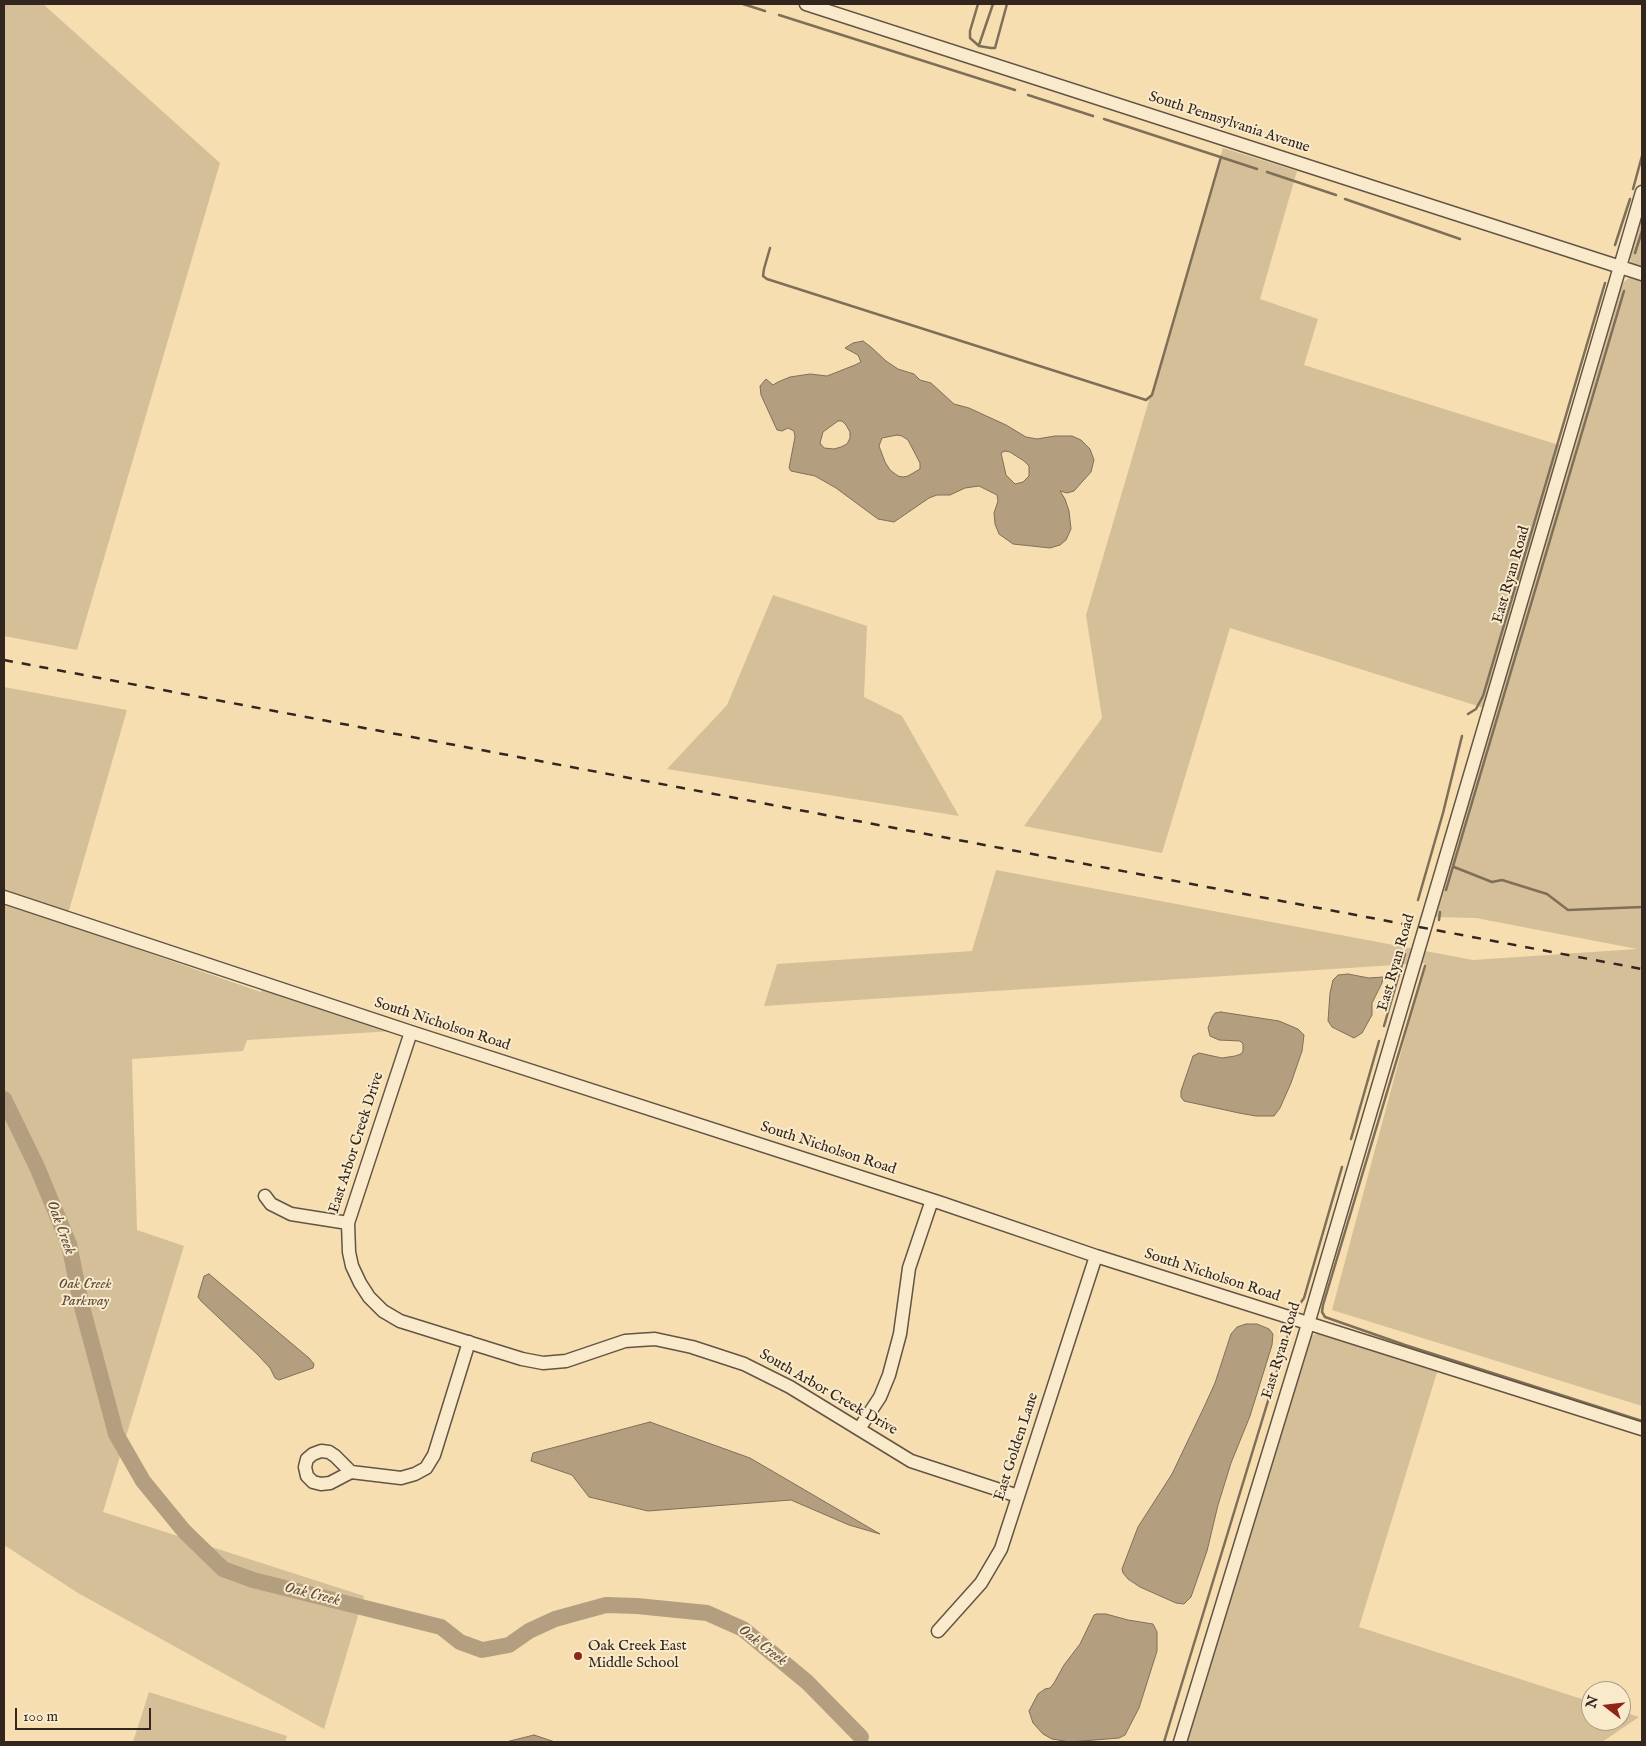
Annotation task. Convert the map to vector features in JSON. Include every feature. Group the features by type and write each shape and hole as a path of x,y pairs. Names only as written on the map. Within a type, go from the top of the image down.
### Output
{"street":[{"name":"South Pennsylvania Avenue","path":"806,4 1642,274"},
{"name":"East Ryan Road","path":"1180,1742 1308,1324 1642,192"},
{"name":"South Nicholson Road","path":"4,897 411,1032 932,1200 1096,1256 1642,1429"},
{"name":"East Arbor Creek Drive","path":"352,1266 349,1252 348,1223 411,1032"},
{"path":"264,1196 271,1204 292,1214 348,1223"},
{"path":"859,1429 880,1397 889,1375 900,1334 909,1268 932,1200"},
{"name":"East Golden Lane","path":"938,1631 981,1583 1001,1549 1096,1256"},
{"name":"South Arbor Creek Drive","path":"352,1266 369,1297 383,1311 400,1321 522,1359 544,1363 566,1361 625,1341 655,1339 692,1346 744,1364 790,1387 911,1460 1018,1496"},
{"path":"351,1472 401,1478 426,1468 434,1455 469,1342"}],"green space":[{"path":"4,4 43,4 220,163 77,650 4,636"},
{"path":"1223,148 1297,171 1260,299 1318,319 1304,365 1562,446 1484,708 1230,628 1162,853 1024,826 1102,718 1086,615"},
{"path":"1642,209 1642,269 1631,263 1630,256"},
{"path":"1629,278 1642,281 1642,1406 1332,1310 1425,963 764,1006 777,964 972,951 996,870 1473,960 1637,949 1476,918 1434,917 1620,285"},
{"path":"773,595 867,626 864,697 902,716 959,816 667,769 727,705"},
{"path":"4,687 127,710 68,914 4,892"},
{"name":"Oak Creek Parkway","path":"4,903 261,992 264,982 393,1031 247,1040 243,1051 132,1059 137,1230 184,1246 103,1512 364,1596 324,1729 78,1593 4,1545"},
{"path":"1320,1333 1438,1369 1359,1627 1581,1699 1581,1731 1618,1731 1602,1742 1185,1742 1310,1336"},
{"path":"149,1692 287,1736 285,1742 133,1742"},
{"path":"1631,1714 1639,1717 1631,1722"}],"shaded area":[{"path":"863,341 898,369 914,374 920,380 931,383 954,404 969,408 1006,425 1026,437 1037,439 1072,436 1081,440 1090,449 1094,460 1091,472 1074,491 1067,493 1060,491 1069,511 1071,529 1066,540 1060,545 1050,548 1013,544 999,534 995,524 994,513 998,501 997,495 979,486 965,488 950,495 937,495 929,498 894,522 878,519 836,488 815,476 791,471 789,468 795,437 794,431 788,428 782,431 777,430 761,395 760,386 766,379 773,385 790,377 810,374 827,376 855,365 861,362 858,355 845,348 853,343","holes":["838,421 842,421 850,432 847,444 834,449 824,448 820,443 823,432","897,435 908,440 920,463 920,469 903,477 890,470 879,446 882,438","1005,451 1010,452 1029,466 1029,476 1023,482 1015,484 1006,475 1001,453"]},
{"path":"1348,974 1369,978 1383,977 1372,1003 1372,1015 1362,1033 1354,1038 1332,1027 1328,1021 1333,980 1338,975"},
{"path":"1221,1012 1279,1021 1298,1029 1304,1035 1302,1051 1291,1083 1280,1108 1274,1116 1256,1116 1239,1113 1184,1101 1181,1097 1181,1091 1193,1056 1199,1053 1222,1058 1241,1054 1243,1051 1243,1044 1240,1041 1219,1040 1210,1036 1208,1028 1212,1017 1215,1013"},
{"path":"209,1274 309,1358 314,1364 313,1368 279,1380 275,1378 270,1368 258,1355 198,1297 204,1276"},
{"path":"1246,1324 1257,1324 1269,1329 1273,1334 1272,1345 1250,1416 1231,1463 1207,1551 1191,1597 1184,1604 1176,1603 1140,1587 1128,1579 1122,1569 1138,1527 1172,1474 1205,1405 1215,1383 1231,1334 1237,1327"},
{"path":"650,1422 750,1458 880,1534 849,1525 791,1500 648,1511 589,1497 572,1475 531,1461 533,1453"},
{"path":"1106,1614 1153,1624 1157,1632 1157,1651 1139,1708 1125,1735 1119,1738 1070,1742 1052,1739 1043,1734 1033,1723 1029,1711 1038,1694 1050,1688 1054,1683 1064,1665 1080,1644 1094,1615"},
{"path":"534,1735 555,1742 506,1742"}],"waterway":[{"path":"743,4 765,11"},
{"path":"978,4 970,31 970,38 979,46 991,48 995,48 1007,4"},
{"path":"979,45 993,4"},
{"path":"779,15 1015,90"},
{"path":"1028,95 1093,116"},
{"path":"1104,119 1257,169"},
{"path":"1633,189 1642,156"},
{"path":"770,248 763,276 767,279 1146,400 1152,395 1221,157"},
{"path":"1267,172 1336,195"},
{"path":"1345,199 1460,239"},
{"path":"1615,245 1630,199"},
{"path":"1635,253 1642,231"},
{"path":"1468,714 1476,709 1483,696 1605,283"},
{"path":"1446,890 1624,291"},
{"path":"1418,900 1443,813 1462,736"},
{"path":"1454,867 1492,882 1502,880 1547,894 1568,910 1642,907"},
{"path":"1439,920 1440,912"},
{"path":"1384,1026 1405,954"},
{"path":"1425,966 1322,1312 1325,1317 1405,1345 1642,1421"},
{"path":"1351,1139 1379,1041"},
{"name":"Oak Creek","path":"4,1099 37,1167 69,1244 81,1303 116,1434 143,1481 184,1531 223,1569 253,1580 441,1627 460,1642 482,1650 509,1645 529,1631 555,1619 606,1605 707,1613 743,1629 807,1682 861,1737"},
{"path":"1297,1308 1304,1298 1342,1167"},
{"path":"1164,1742 1289,1332"},
{"name":"Oak Creek","path":"860,1742 861,1737"}],"railway":[{"path":"4,660 1642,969"}],"place":[{"name":"Oak Creek East Middle School","path":"578,1656"}]}
